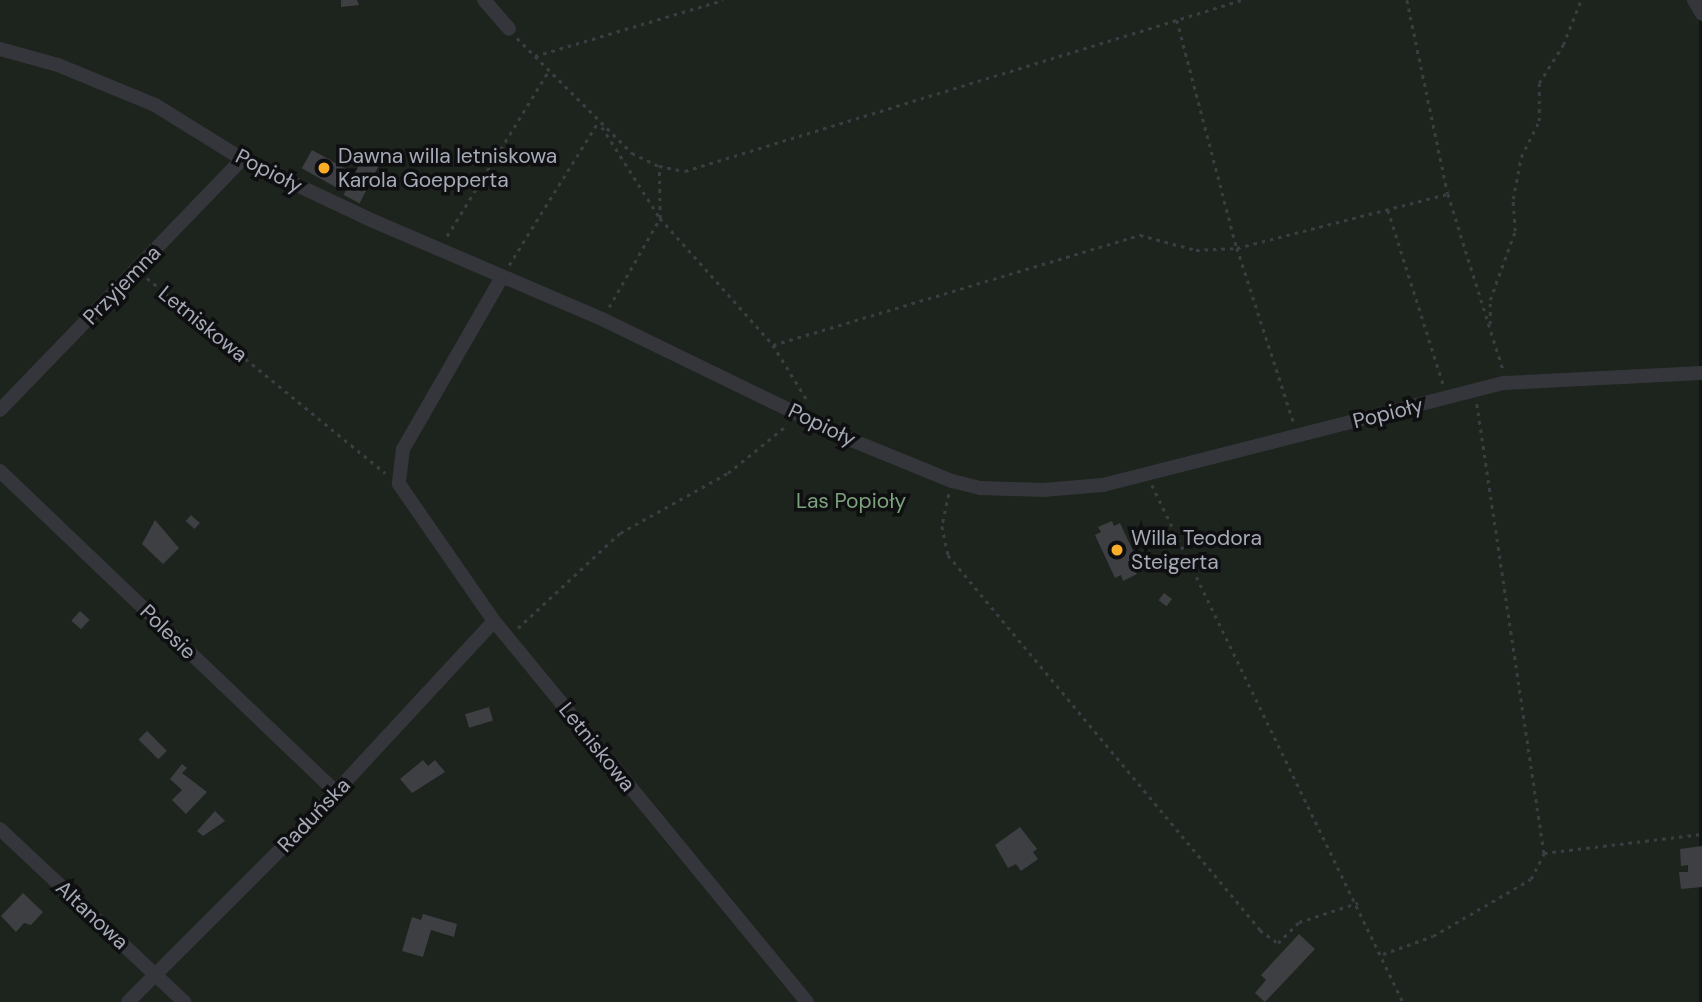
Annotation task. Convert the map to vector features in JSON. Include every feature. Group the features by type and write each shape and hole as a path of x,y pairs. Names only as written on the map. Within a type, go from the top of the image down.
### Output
{"street":[{"path":"484,0 509,29"},
{"path":"1694,0 1702,13"},
{"name":"Popioły","path":"0,49 58,65 155,105 242,159 601,319 822,424 952,481 981,488 1043,490 1103,485 1504,383 1702,373"},
{"name":"Przyjemna","path":"0,410 242,159"},
{"path":"399,484 403,449 502,277"},
{"name":"Polesie","path":"0,471 336,792"},
{"name":"Letniskowa","path":"399,484 494,621 807,1002"},
{"name":"Raduńska","path":"128,1002 336,792 494,621"},
{"name":"Altanowa","path":"0,829 184,1002"}],"path":[{"path":"535,56 723,0"},
{"path":"509,29 598,122 632,153 659,166 685,171 1242,0"},
{"path":"1407,0 1448,194 1490,328 1504,383"},
{"path":"1490,328 1490,300 1515,230 1513,199 1521,157 1539,121 1539,83 1563,45 1581,0"},
{"path":"1177,20 1237,248 1298,436"},
{"path":"439,248 549,71"},
{"path":"598,122 660,218 773,345 822,424"},
{"path":"502,277 598,122"},
{"path":"601,319 660,218 659,166"},
{"path":"773,345 1140,235 1196,250 1237,248 1448,194"},
{"path":"1388,209 1448,398"},
{"name":"Letniskowa","path":"136,270 399,484"},
{"path":"1383,954 1433,936 1531,879 1544,853 1475,391"},
{"path":"508,638 620,533 728,473 801,414"},
{"path":"1146,473 1383,954 1403,1002"},
{"path":"952,481 942,526 948,555 1260,930 1278,943 1299,922 1358,903"},
{"path":"1544,853 1702,834"}],"green space":[{"name":"Las Popioły","path":"0,0 1699,0 1699,1002 0,1002"}],"building":[{"path":"341,0 357,0 359,5 341,7"},
{"name":"Dawna willa letniskowa Karola Goepperta","path":"312,150 346,169 336,187 302,168"},
{"path":"364,155 380,163 360,203 344,195"},
{"path":"191,515 200,523 195,529 186,521"},
{"path":"155,520 179,548 163,564 142,544"},
{"name":"Willa Teodora Steigerta","path":"1112,521 1114,526 1120,523 1140,566 1134,568 1137,574 1123,581 1121,575 1115,578 1095,535 1101,532 1098,527"},
{"path":"1164,593 1172,599 1167,606 1159,600"},
{"path":"80,611 90,620 81,629 71,621"},
{"path":"489,707 493,720 469,728 465,714"},
{"path":"147,731 167,751 158,759 139,739"},
{"path":"423,760 428,766 435,760 445,772 412,793 400,779"},
{"path":"182,764 187,768 182,773 207,792 186,814 172,800 182,790 170,779"},
{"path":"215,811 225,821 203,836 197,831"},
{"path":"1020,827 1037,849 1033,852 1038,859 1021,871 1016,864 1008,868 995,845"},
{"path":"1702,846 1702,887 1681,889 1679,872 1688,872 1688,865 1681,866 1680,849"},
{"path":"23,893 43,912 31,925 24,923 16,932 1,916"},
{"path":"423,914 457,924 454,937 431,930 423,957 402,951 412,917 421,920"},
{"path":"1299,934 1315,949 1265,1002 1255,993 1266,980 1261,975"}],"place":[{"name":"Dawna willa letniskowa Karola Goepperta","path":"324,168"},
{"name":"Willa Teodora Steigerta","path":"1117,550"}]}
